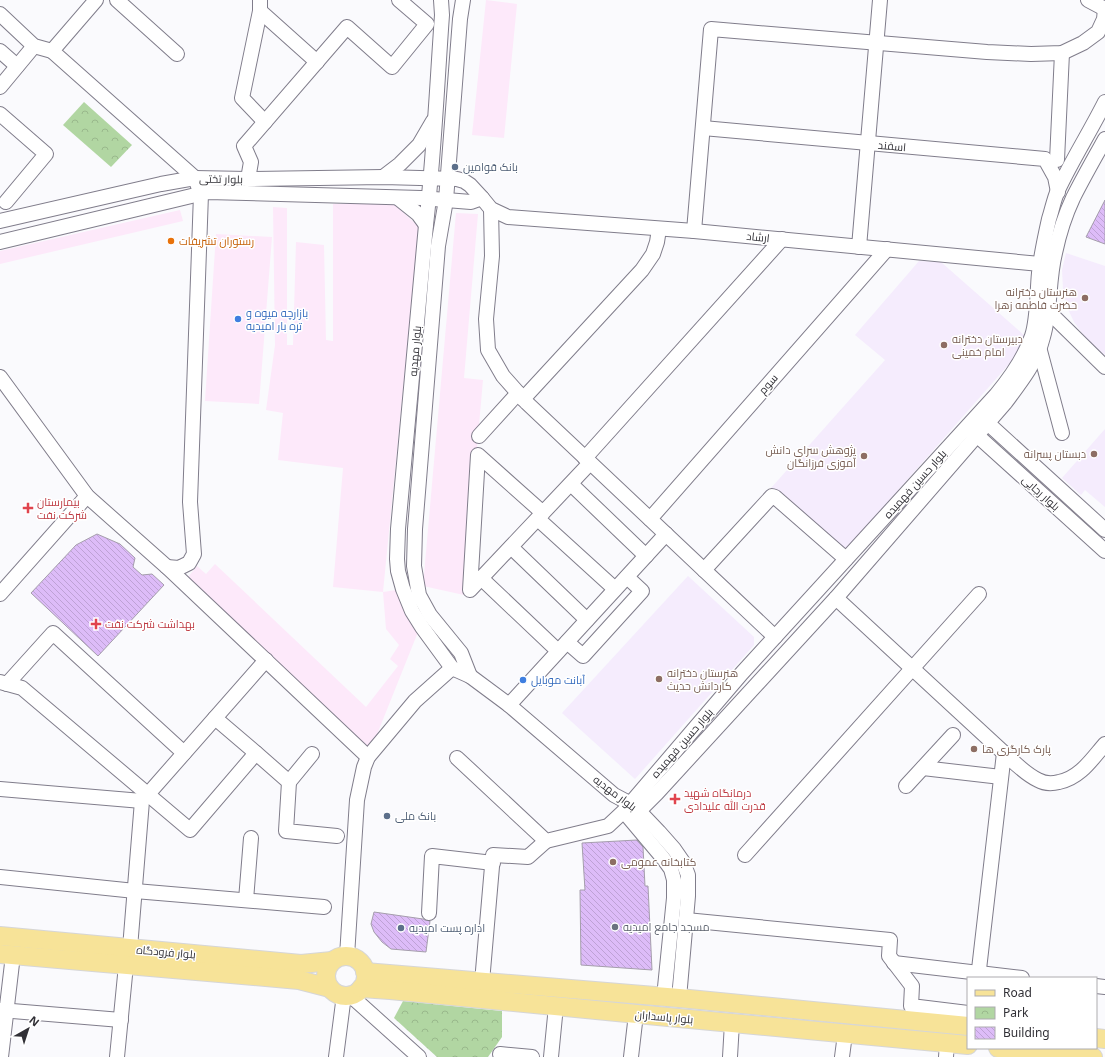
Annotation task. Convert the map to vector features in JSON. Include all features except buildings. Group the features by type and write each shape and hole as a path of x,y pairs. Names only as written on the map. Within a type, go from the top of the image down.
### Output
{"main road":[{"name":"بلوار فرودگاه","path":"0,936 128,957 350,988"},
{"name":"بلوار فرودگاه","path":"6,955 128,957 301,964 340,958"},
{"path":"340,958 353,958 359,961 362,966 350,988 327,983 326,971 328,965 340,958"},
{"name":"بلوار پاسداران","path":"350,988 482,982 967,1026"},
{"name":"بلوار پاسداران","path":"350,988 390,990 845,1034 946,1050 967,1045"},
{"path":"1004,1049 1034,1054 1093,1057"}],"street":[{"path":"52,51 96,0"},
{"path":"117,0 177,54"},
{"path":"248,179 251,162 244,146 347,27 392,67 427,24 399,0"},
{"name":"بلوار مهدیه","path":"441,0 442,15 434,119 432,178 426,225 398,529 398,571 403,589 412,611 452,668 470,676 509,705 614,795 674,849 683,862 688,875 688,896 686,920 672,998"},
{"name":"بلوار مهدیه","path":"463,0 460,19 446,200 438,246 415,529 414,566 419,595 430,615 461,653 470,676"},
{"path":"859,247 880,0"},
{"path":"694,231 711,28 987,52 1031,54 1062,53 1083,43 1098,32 1104,19 1105,9 1088,0"},
{"path":"260,6 317,62"},
{"path":"260,6 242,98 265,122"},
{"path":"0,14 34,46 52,51 195,178 201,194 190,502 194,554 189,563 183,583"},
{"path":"0,87 34,46"},
{"path":"0,51 17,66"},
{"path":"1058,192 1051,160 1062,53"},
{"name":"بلوار حسین فهمیده","path":"983,419 996,395 1014,372 1025,354 1032,335 1036,311 1040,264 1049,220 1058,192 1073,160 1105,102"},
{"path":"0,114 46,154 6,202"},
{"path":"383,178 419,145 434,119"},
{"name":"اسفند","path":"703,128 1051,160 1073,160"},
{"name":"بلوار حسین فهمیده","path":"631,811 742,673 846,560 983,419 1005,403 1024,378 1035,358 1043,338 1048,311 1054,254 1062,225 1072,199 1105,139"},
{"name":"بلوار تختی","path":"0,221 161,184 195,178 447,179"},
{"name":"ارشاد","path":"447,179 457,178 464,181 470,185 486,204 508,217 694,231 1040,264"},
{"name":"بلوار تختی","path":"0,242 208,192 446,200"},
{"path":"398,198 418,214 426,225"},
{"path":"446,200 486,204 492,256 486,319 488,350 503,376 520,396 775,637"},
{"path":"479,436 520,396 642,270 653,254 659,229"},
{"path":"616,589 540,516 478,455 470,590 511,547 540,516 570,484 588,460 782,239"},
{"name":"سوم","path":"650,519 887,249"},
{"path":"1048,311 1105,367"},
{"path":"1039,347 1062,434"},
{"path":"0,377 88,496 368,756"},
{"name":"بلوار رجایی","path":"983,419 1105,530"},
{"name":"بلوار حسین فهمیده","path":"631,811 657,793 836,598 972,431"},
{"name":"بلوار رجایی","path":"972,431 1105,551"},
{"path":"570,484 646,556"},
{"path":"0,594 88,496"},
{"path":"704,570 772,496 775,497 846,560"},
{"path":"509,705 666,534"},
{"path":"511,547 587,620"},
{"path":"167,568 179,568 189,563"},
{"path":"481,578 563,647 583,656 642,591 627,577"},
{"path":"744,855 979,594"},
{"path":"836,598 1026,773 1038,780 1049,784 1066,781 1079,773 1105,744"},
{"path":"3,683 53,633 184,753"},
{"path":"117,1057 145,798 266,660"},
{"path":"340,958 357,800 364,767 368,756 415,701 452,668"},
{"path":"3,683 22,688 145,798 190,830 256,753"},
{"path":"215,718 289,782"},
{"path":"906,786 953,735"},
{"path":"979,976 1004,753"},
{"path":"312,754 289,782 286,831 337,836"},
{"path":"457,758 546,841"},
{"path":"923,768 1002,777"},
{"path":"0,790 145,798"},
{"path":"482,982 493,856 528,857 546,841 608,826 631,811"},
{"name":"بلوار مهدیه","path":"631,811 671,869 674,880 672,998"},
{"path":"246,900 251,838"},
{"path":"429,913 432,856 493,863"},
{"path":"0,877 135,891 324,907"},
{"path":"686,920 890,940 889,956 912,986 911,1006 967,1013"},
{"path":"1,1057 6,955"},
{"path":"894,963 979,976 1000,977"},
{"path":"336,1057 350,988"},
{"path":"350,988 419,1057"},
{"path":"551,1057 556,1006"},
{"path":"3,1010 121,1020"},
{"path":"630,1057 636,1014"},
{"path":"730,1057 732,1023"},
{"path":"842,1057 845,1034"},
{"path":"503,1057 500,1054 532,1057"}],"shaded area":[{"path":"486,0 517,4 504,138 472,135"},
{"path":"333,204 394,204 419,227 383,592 333,587 343,468 278,460 283,413 266,410 275,345 273,207 287,208 287,345 293,345 296,242 324,245 326,340 333,341"},
{"path":"180,210 183,221 0,264 0,251"},
{"path":"456,213 478,214 464,378 483,380 464,595 423,586"},
{"name":"بازارچه میوه و تره بار امیدیه","path":"216,234 272,237 259,404 205,401"},
{"name":"هنرستان دخترانه حضرت فاطمه زهرا","path":"1066,253 1105,266 1105,355 1082,333 1074,322 1067,307 1063,289 1062,270"},
{"path":"919,261 941,262 1025,336 1017,355 843,553 771,488 885,360 855,335"},
{"name":"دبستان پسرانه","path":"1105,429 1105,507 1085,490 1081,495 1062,478"},
{"path":"215,564 366,707 398,666 390,659 399,645 386,629 383,592 403,589 418,632 368,757 183,583 197,566 206,574"},
{"name":"هنرستان دخترانه کاردانش حدیث","path":"688,576 754,637 754,645 635,779 562,713"}],"green space":[{"path":"84,102 132,145 111,167 63,125"},
{"path":"403,1001 502,1011 502,1037 488,1057 437,1057 394,1018"}],"place":[{"name":"بانک قوامین","path":"455,167"},
{"name":"رستوران تشریفات","path":"171,241"},
{"name":"هنرستان دخترانه حضرت فاطمه زهرا","path":"1085,298"},
{"name":"بازارچه میوه و تره بار امیدیه","path":"238,319"},
{"name":"دبیرستان دخترانه امام خمینی","path":"944,345"},
{"name":"دبستان پسرانه","path":"1094,454"},
{"name":"پژوهش سرای دانش آموزی فرزانگان","path":"864,456"},
{"name":"بیمارستان شرکت نفت","path":"28,508"},
{"name":"بهداشت شرکت نفت","path":"96,624"},
{"name":"هنرستان دخترانه کاردانش حدیث","path":"659,679"},
{"name":"آبانت موبایل","path":"523,680"},
{"name":"پارک کارگری ها","path":"974,749"},
{"name":"درمانگاه شهید قدرت الله علیدادی","path":"675,799"},
{"name":"بانک ملی","path":"387,816"},
{"name":"کتابخانه عمومی","path":"613,862"},
{"name":"مسجد جامع امیدیه","path":"615,927"},
{"name":"اداره پست امیدیه","path":"401,928"}]}
